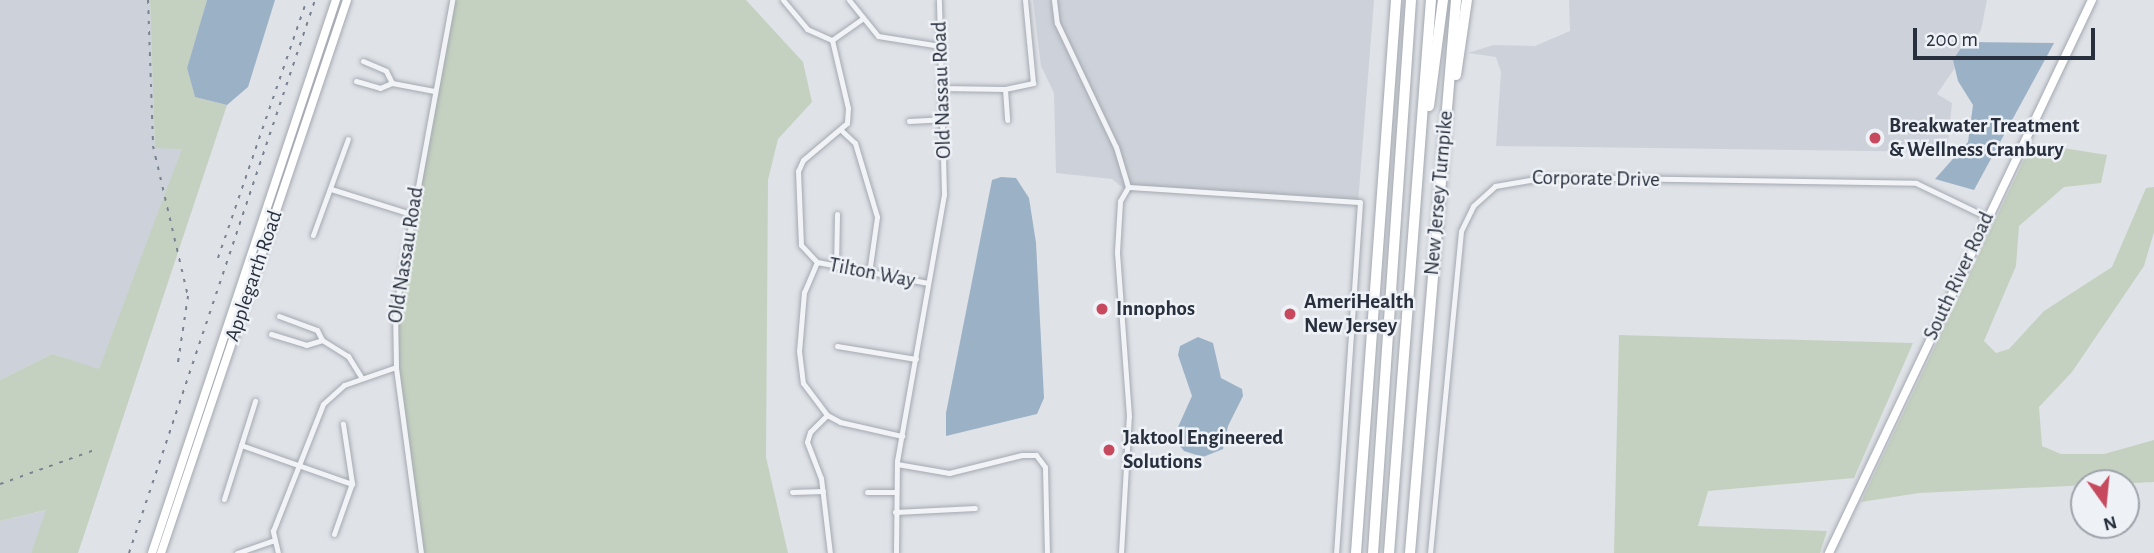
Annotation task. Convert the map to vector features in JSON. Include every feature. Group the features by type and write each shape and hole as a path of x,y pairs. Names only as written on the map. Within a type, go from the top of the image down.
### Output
{"highway":[{"path":"1356,553 1396,0"},
{"name":"New Jersey Turnpike","path":"1373,553 1411,0"},
{"name":"New Jersey Turnpike","path":"1389,553 1431,0"},
{"path":"1412,252 1420,218 1443,0"},
{"name":"New Jersey Turnpike","path":"1410,553 1456,0"},
{"path":"1443,148 1467,0"}],"main road":[{"name":"Applegarth Road","path":"152,553 336,0"},
{"name":"Applegarth Road","path":"161,553 347,0"},
{"name":"South River Road","path":"1829,553 2092,0"}],"street":[{"name":"Old Nassau Road","path":"421,553 396,367 395,312 452,0"},
{"path":"783,0 807,29 832,40"},
{"path":"849,0 878,36 892,41 940,46"},
{"name":"Old Nassau Road","path":"896,553 897,464 944,194 939,0"},
{"path":"941,88 1005,89 1033,83 1025,0"},
{"path":"1054,0 1057,23 1116,147 1128,187 1120,201 1117,243 1129,416 1121,553"},
{"path":"832,40 862,19"},
{"path":"832,40 848,108 841,130 855,143 877,218 869,273"},
{"path":"363,61 386,71 392,83"},
{"path":"356,81 380,88 392,83 434,91"},
{"path":"1005,89 1007,120"},
{"path":"909,121 942,120"},
{"name":"Tilton Way","path":"841,130 803,160 798,171 798,237 817,262 929,284"},
{"path":"313,236 348,139"},
{"name":"Corporate Drive","path":"1430,553 1461,231 1473,206 1495,186 1547,177 1916,183 1987,217"},
{"path":"1128,187 1360,202 1336,553"},
{"path":"331,188 411,214"},
{"path":"836,267 837,214"},
{"path":"817,262 804,292 799,351 803,383 827,415 902,436"},
{"path":"279,316 317,330 323,340 348,356 361,377"},
{"path":"271,334 306,345 323,340"},
{"path":"837,346 916,359"},
{"path":"278,553 272,541 323,404 361,377 396,367"},
{"path":"224,499 255,401"},
{"path":"827,415 810,432 807,443 822,491 830,553"},
{"path":"334,534 352,484 343,424"},
{"path":"242,445 352,484"},
{"path":"897,464 949,473 1022,454 1036,455 1045,467 1047,553"},
{"path":"792,492 822,491"},
{"path":"867,492 895,492"},
{"path":"895,512 975,508"},
{"path":"237,553 272,541"}],"shaded area":[{"path":"0,0 150,0 155,148 183,148 99,370 52,354 0,380"},
{"path":"1033,0 1374,0 1358,203 1144,187 1129,193 1112,179 1056,173 1054,93 1041,66"},
{"path":"1569,0 1987,0 1981,30 1937,94 1952,103 1947,152 1496,146 1501,72 1496,57 1468,53 1494,45 1535,46 1570,31"},
{"path":"47,510 31,553 0,553 0,521"}],"green space":[{"path":"150,0 207,0 187,68 195,97 227,105 78,553 31,553 46,510 0,521 0,380 52,354 99,369 182,149 155,148"},
{"path":"450,0 746,0 803,62 812,102 778,139 768,180 766,457 788,553 420,553 393,327"},
{"path":"2032,143 2107,155 2101,183 2064,187 2019,226 2016,266 1984,341 1996,353 2009,349 2044,311 2112,267 2146,188 2154,187 2154,232 2144,266 2072,372 2039,407 2042,446 2061,454 2104,454 2154,440 2154,482 2140,483 2140,469 2070,469 2070,486 1919,493 1861,502"},
{"path":"1619,335 1913,343 1854,478 1708,491 1698,526 1827,531 1820,553 1614,553"}],"water":[{"path":"207,0 275,0 248,87 227,105 195,97 187,68"},
{"path":"1965,42 2054,43 1974,190 1935,179 1968,142 1973,105 1958,81 1953,60"},
{"path":"1001,177 1016,178 1029,198 1036,243 1044,398 1037,414 946,436 946,413 992,180"},
{"path":"1198,337 1213,343 1221,378 1242,389 1243,396 1228,426 1223,449 1203,457 1184,451 1176,441 1178,427 1192,396 1178,355 1180,346"}],"railway":[{"path":"148,0 153,146 188,296 178,362"},
{"path":"218,258 307,0"},
{"path":"129,553 315,0"},
{"path":"0,484 97,449"}],"place":[{"name":"Breakwater Treatment & Wellness Cranbury","path":"1875,138"},
{"name":"Innophos","path":"1102,309"},
{"name":"AmeriHealth New Jersey","path":"1290,314"},
{"name":"Jaktool Engineered Solutions","path":"1109,450"}]}
